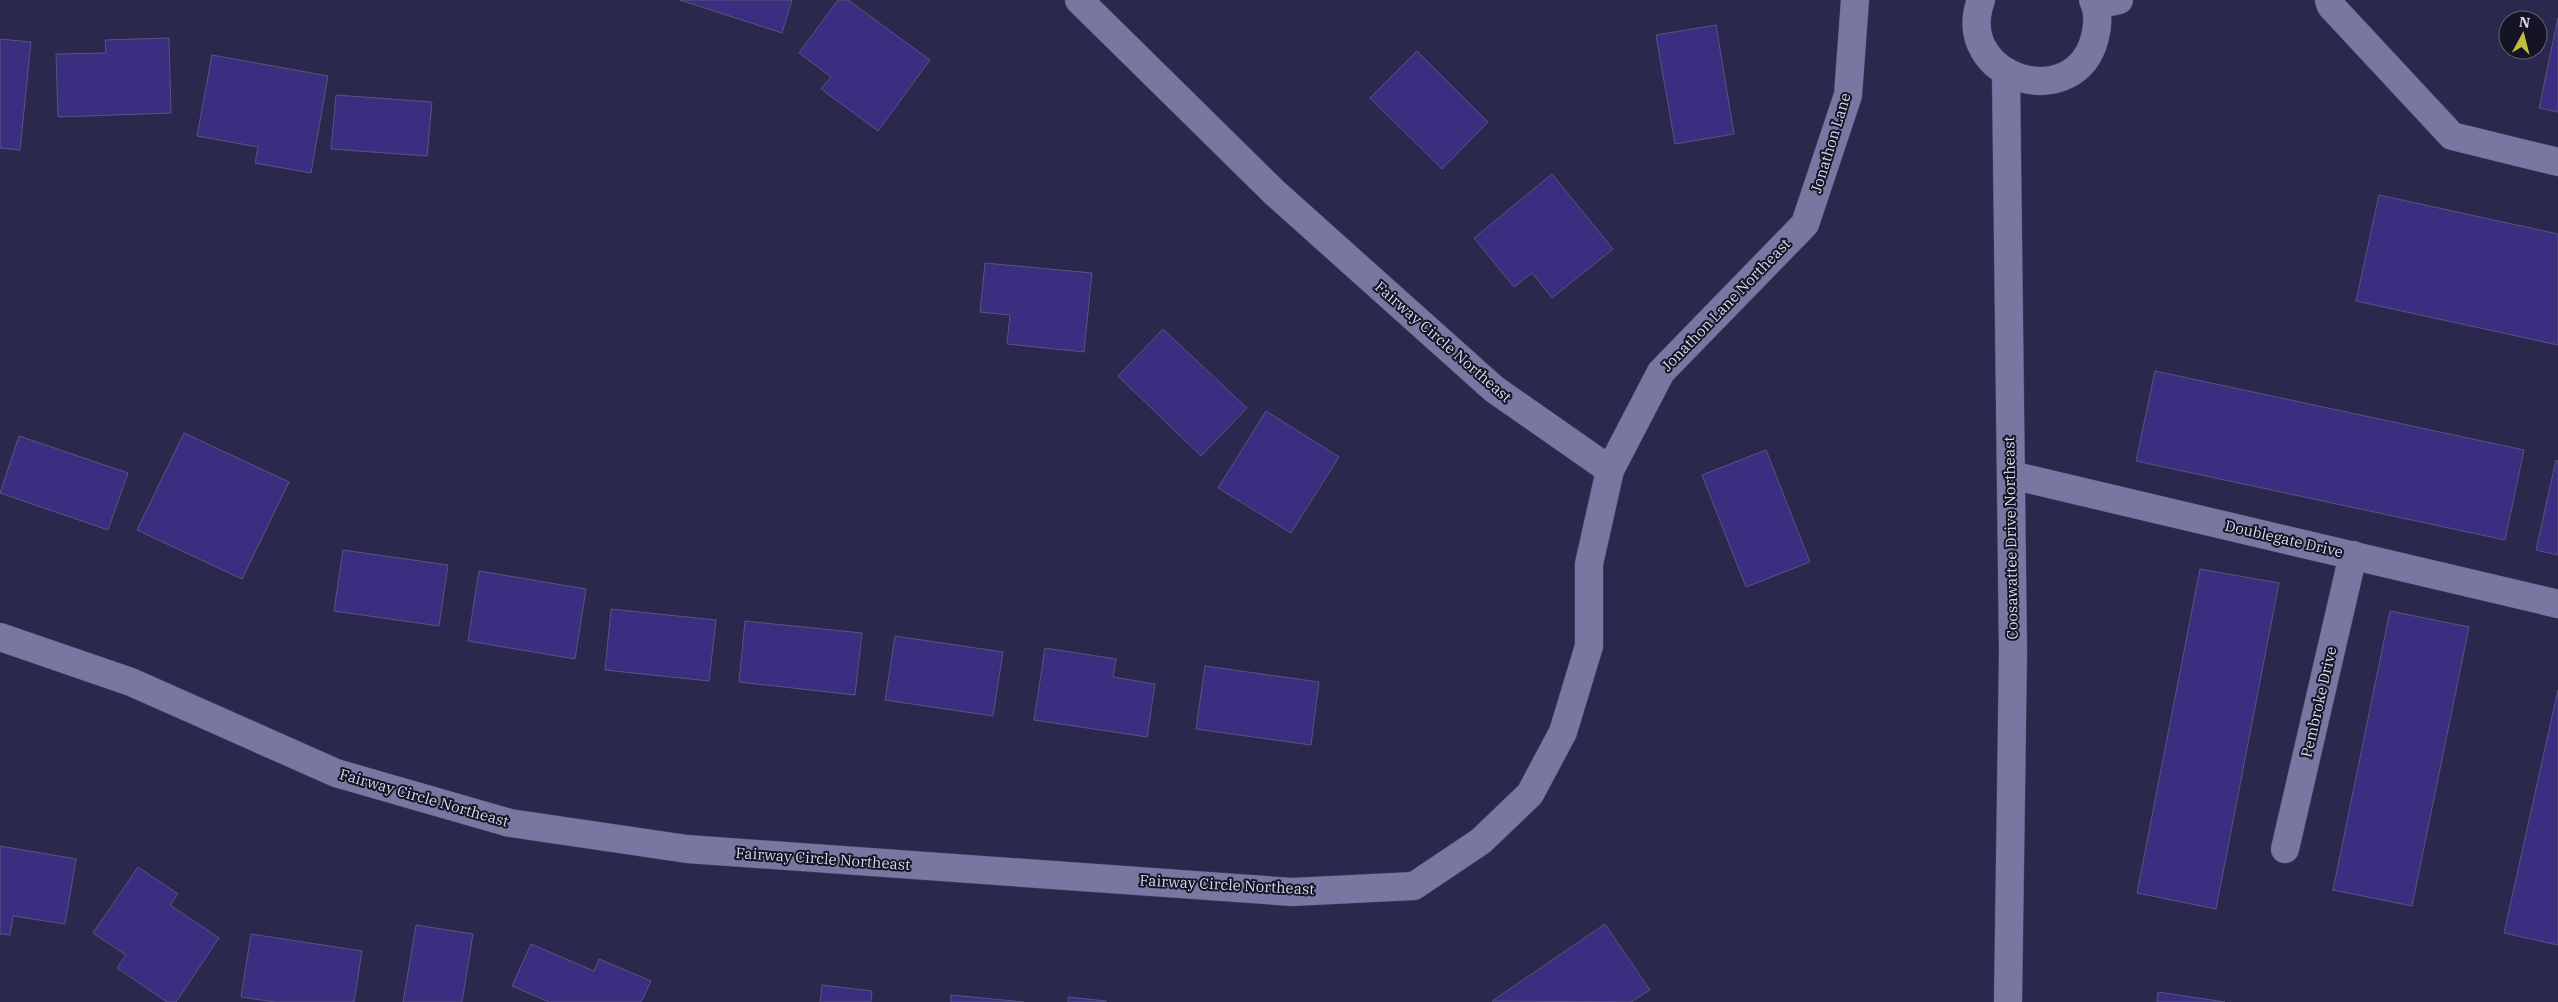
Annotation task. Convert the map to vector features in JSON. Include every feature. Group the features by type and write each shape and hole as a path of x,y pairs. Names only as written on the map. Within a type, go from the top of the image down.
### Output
{"street":[{"name":"Fairway Circle Northeast","path":"0,637 131,682 336,773 510,823 687,849 1292,892 1414,886 1481,841 1530,794 1563,732 1589,646 1589,564 1610,470 1486,383 1275,193 1079,0"},
{"name":"Jonathon Lane","path":"1805,224 1848,95 1855,0"},
{"path":"1981,0 1977,11 1977,30 1982,47 1992,62 2006,74 2023,80 2044,82 2064,76 2081,64 2094,39 2103,2"},
{"path":"2328,0 2331,6 2452,136 2558,162"},
{"name":"Coosawattee Drive Northeast","path":"2006,74 2013,652 2008,1002"},
{"name":"Jonathon Lane Northeast","path":"1610,470 1661,372 1805,224"},
{"name":"Doublegate Drive","path":"2010,475 2558,604"},
{"name":"Pembroke Drive","path":"2286,849 2353,555"}],"building":[{"path":"680,0 792,0 782,33"},
{"path":"838,0 848,0 930,60 878,131 821,89 831,77 799,53"},
{"path":"2558,18 2558,112 2539,108"},
{"path":"1716,25 1734,134 1675,144 1656,35"},
{"path":"169,38 171,113 58,117 56,54 106,53 105,40"},
{"path":"0,39 31,42 20,150 0,148"},
{"path":"1417,51 1488,122 1442,169 1370,98"},
{"path":"212,55 328,76 311,173 255,163 258,147 197,136"},
{"path":"336,95 432,102 427,156 331,149"},
{"path":"1552,174 1613,249 1552,298 1532,273 1514,287 1474,238"},
{"path":"2379,195 2558,234 2558,345 2356,301"},
{"path":"985,263 1092,273 1084,352 1007,344 1010,315 980,312"},
{"path":"1163,329 1247,408 1201,456 1118,376"},
{"path":"2155,371 2524,450 2505,540 2136,461"},
{"path":"1266,411 1339,457 1291,533 1218,488"},
{"path":"184,433 289,482 242,579 137,530"},
{"path":"19,436 128,473 108,530 0,493"},
{"path":"1766,450 1810,562 1746,587 1702,475"},
{"path":"2556,460 2558,461 2558,555 2536,550"},
{"path":"343,550 448,565 439,626 334,611"},
{"path":"2200,569 2279,583 2216,909 2137,893"},
{"path":"479,571 586,589 575,659 468,641"},
{"path":"611,609 716,620 709,681 605,670"},
{"path":"2390,611 2469,627 2412,906 2333,890"},
{"path":"745,621 862,633 855,695 739,682"},
{"path":"895,636 1003,652 993,716 885,700"},
{"path":"1045,648 1116,659 1113,677 1155,684 1147,737 1034,720"},
{"path":"1205,666 1319,682 1311,745 1196,729"},
{"path":"2558,690 2558,945 2504,933"},
{"path":"0,846 76,859 65,924 13,916 10,935 0,934"},
{"path":"138,867 178,894 170,905 219,938 176,1002 167,1002 117,968 126,955 93,933"},
{"path":"1605,924 1650,990 1631,1002 1492,1001"},
{"path":"416,925 473,934 462,1002 403,1002"},
{"path":"251,934 362,951 354,1002 275,1002 241,997"},
{"path":"531,944 594,971 599,959 651,981 641,1002 549,1002 512,986"},
{"path":"822,985 872,991 871,1002 820,1002"},
{"path":"2158,992 2225,1002 2157,1002"},
{"path":"951,995 1024,1002 951,1002"},
{"path":"1068,997 1106,1001 1106,1002 1068,1002"}]}
